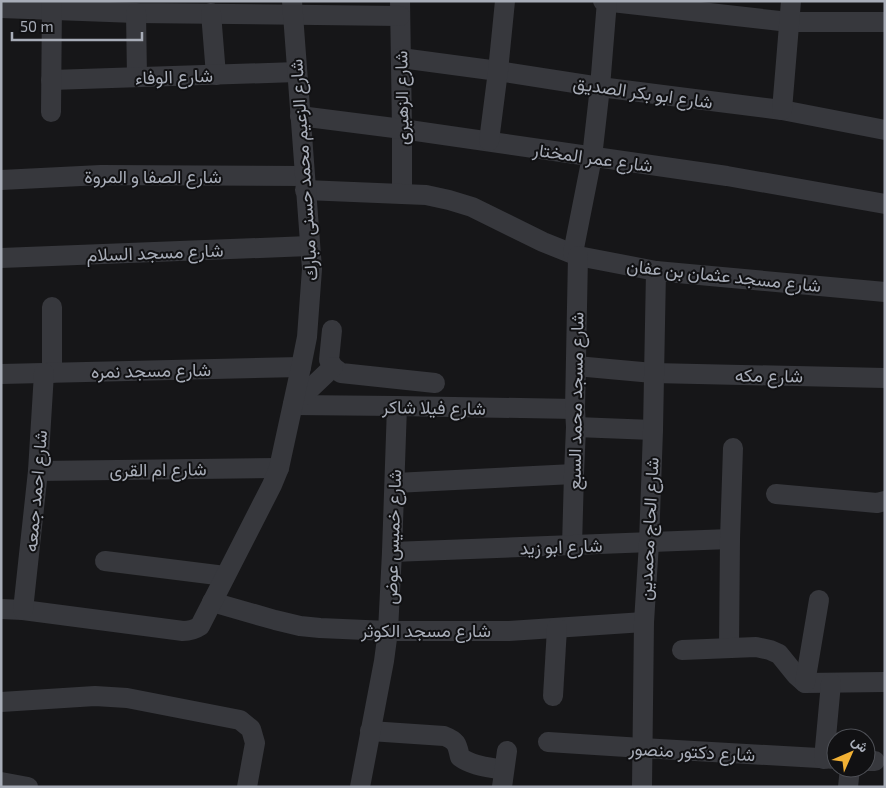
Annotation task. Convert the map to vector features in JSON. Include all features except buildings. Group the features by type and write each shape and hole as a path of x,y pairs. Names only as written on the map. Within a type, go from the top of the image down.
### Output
{"street":[{"path":"488,141 505,1"},
{"path":"606,1 789,22 885,22"},
{"name":"شارع مسجد محمد السبع","path":"572,546 576,418 576,254 592,157 600,87 606,1"},
{"path":"782,110 791,1"},
{"path":"1,8 52,6 136,13 211,13 292,8 400,8"},
{"path":"52,6 52,112"},
{"name":"شارع الزعيم محمد حسنى مبارك","path":"1,609 23,610 189,631 195,630 200,626 272,485 279,468 307,337 312,269 292,8"},
{"name":"شارع الزهيرى","path":"400,8 402,194"},
{"path":"136,13 137,77"},
{"path":"211,13 216,75"},
{"name":"شارع ابو بكر الصديق","path":"401,58 600,87 782,110 885,130"},
{"name":"شارع الوفاء","path":"51,80 297,72"},
{"name":"شارع عمر المختار","path":"300,116 727,176 885,204"},
{"name":"شارع الصفا و المروة","path":"1,180 100,175 305,183"},
{"name":"شارع مسجد عثمان بن عفان","path":"305,183 426,195 449,200 464,205 543,242 576,254 656,271 885,292"},
{"name":"شارع مسجد السلام","path":"1,258 309,246"},
{"name":"شارع الحاج محمدين","path":"642,787 644,622 653,430 656,271"},
{"name":"شارع احمد جمعه","path":"23,610 48,373 52,307"},
{"path":"332,330 329,360 340,373 435,383"},
{"name":"شارع مكه","path":"576,366 653,373 885,378"},
{"name":"شارع مسجد نمره","path":"1,374 301,367"},
{"path":"293,405 333,367"},
{"name":"شارع فيلا شاكر","path":"293,405 397,406 576,418 653,430"},
{"name":"شارع خميس عوض","path":"360,787 388,631 397,406"},
{"path":"729,648 733,448"},
{"name":"شارع ام القرى","path":"38,471 279,468"},
{"path":"395,484 574,474"},
{"path":"776,494 877,503 885,501"},
{"name":"شارع ابو زيد","path":"392,552 730,539"},
{"path":"105,561 225,576"},
{"path":"805,683 819,600"},
{"name":"شارع مسجد الكوثر","path":"212,602 275,620 300,626 320,628 388,631 509,631 644,622"},
{"path":"553,696 557,628"},
{"path":"682,650 756,647 779,654 805,683 885,682"},
{"path":"830,728 831,683"},
{"path":"1,702 95,696 127,698 240,720 251,729 255,743 247,787"},
{"path":"370,731 444,736 452,739 457,745 460,757 503,779 507,751"},
{"name":"شارع دكتور منصور","path":"548,742 826,759"},
{"path":"1,782 28,787"}]}
